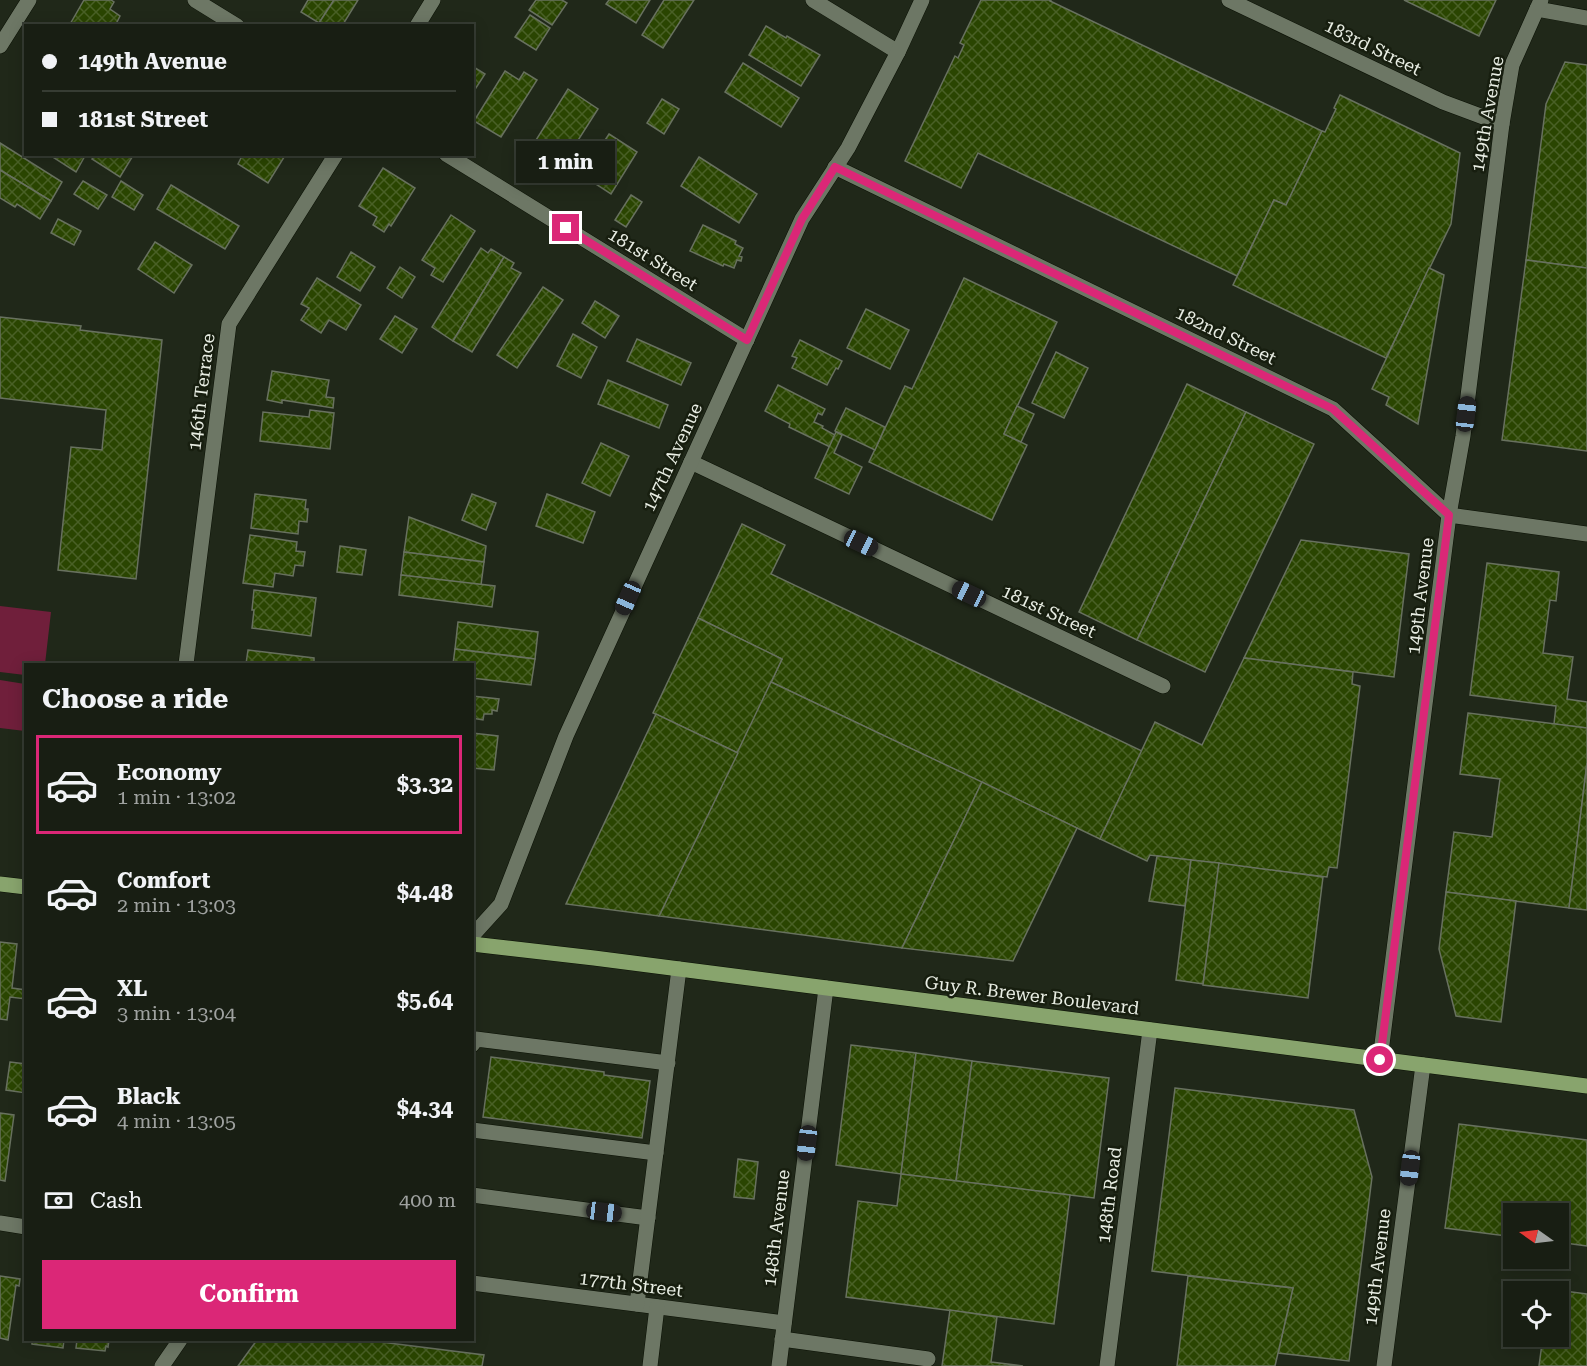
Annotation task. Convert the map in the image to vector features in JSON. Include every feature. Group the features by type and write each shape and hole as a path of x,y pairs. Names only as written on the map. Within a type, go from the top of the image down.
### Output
{"main road":[{"path":"0,884 24,887"},
{"name":"Guy R. Brewer Boulevard","path":"474,944 1587,1086"}],"street":[{"path":"0,46 29,0"},
{"path":"195,0 234,24"},
{"path":"418,24 433,0"},
{"path":"813,0 898,52"},
{"name":"147th Avenue","path":"474,934 501,904 566,736 802,219 848,148 922,0"},
{"name":"183rd Street","path":"1230,0 1443,102 1502,124"},
{"path":"1539,5 1587,18"},
{"name":"149th Avenue","path":"1380,1060 1423,735 1449,515 1463,436 1502,124 1512,64 1539,5"},
{"name":"146th Terrace","path":"186,663 230,324 335,156"},
{"name":"181st Street","path":"449,156 747,340"},
{"name":"182nd Street","path":"835,167 1333,409 1449,515"},
{"name":"181st Street","path":"690,462 1163,686"},
{"path":"1449,515 1587,534"},
{"path":"637,1304 679,969"},
{"name":"148th Avenue","path":"779,1366 826,988"},
{"name":"148th Road","path":"1107,1366 1150,1030"},
{"path":"474,1042 476,1039 668,1063"},
{"name":"149th Avenue","path":"1384,1366 1423,1065"},
{"path":"474,1130 656,1153"},
{"path":"474,1195 648,1218"},
{"path":"0,1223 24,1227"},
{"name":"177th Street","path":"474,1283 784,1323"},
{"path":"650,1366 657,1307"},
{"path":"782,1339 928,1359"},
{"path":"162,1366 179,1341"}],"shaded area":[{"path":"0,606 51,612 45,663 24,663 24,675 0,672"},
{"path":"0,680 24,684 24,731 0,728"}],"building":[{"path":"84,0 111,0 114,2 110,9 120,16 116,24 70,24"},
{"path":"308,0 334,0 319,23 301,12"},
{"path":"334,0 358,0 343,24 319,23"},
{"path":"536,0 562,0 567,3 552,25 529,10"},
{"path":"609,0 650,0 636,23 606,4"},
{"path":"664,0 694,0 663,48 642,35"},
{"path":"981,0 1051,0 1322,131 1286,205 1274,200 1237,276 978,153 961,188 905,161 955,56 958,58 964,45 960,43"},
{"path":"1404,0 1496,0 1479,36"},
{"path":"530,15 550,28 536,50 515,37"},
{"path":"766,26 820,55 801,86 749,55"},
{"path":"1565,62 1587,65 1587,268 1526,260 1546,104"},
{"path":"743,63 799,98 781,127 725,92"},
{"path":"474,67 485,74 474,91"},
{"path":"505,71 519,80 524,72 537,80 501,137 474,121"},
{"path":"568,89 598,109 561,167 531,148"},
{"path":"1340,95 1460,153 1451,224 1386,358 1233,285 1274,200 1286,205 1322,131 1325,132"},
{"path":"662,99 679,109 664,134 647,123"},
{"path":"609,134 637,152 611,194 582,175"},
{"path":"0,143 62,182 51,201 0,170"},
{"path":"51,156 85,156 76,172"},
{"path":"94,156 133,156 120,177 92,159"},
{"path":"242,156 285,156 268,183 238,164"},
{"path":"699,157 757,194 739,223 681,186"},
{"path":"383,168 415,188 391,226 389,224 384,232 373,225 377,217 359,206"},
{"path":"0,170 51,201 40,219 17,204 15,207 0,198"},
{"path":"83,181 107,195 98,209 74,194"},
{"path":"121,181 143,195 134,210 112,197"},
{"path":"171,185 239,226 225,249 157,209"},
{"path":"631,195 642,202 626,227 615,220"},
{"path":"451,215 475,231 443,282 431,275 435,268 422,260"},
{"path":"58,219 81,231 74,245 51,233"},
{"path":"703,225 736,241 735,244 743,248 739,256 742,257 741,261 737,260 734,268 724,264 723,266 690,251"},
{"path":"155,242 192,265 174,293 138,269"},
{"path":"481,248 488,253 491,249 504,257 453,341 432,327"},
{"path":"351,252 375,267 360,291 337,277"},
{"path":"504,257 514,263 511,268 521,273 472,352 453,341"},
{"path":"1526,260 1587,268 1587,451 1502,440"},
{"path":"400,267 415,277 402,298 387,288"},
{"path":"1429,268 1444,275 1418,424 1386,405 1389,397 1372,389"},
{"path":"317,278 361,305 346,330 329,320 321,333 301,320 309,308 301,304"},
{"path":"964,278 1057,322 1004,434 1027,445 992,520 869,462 905,386 912,389"},
{"path":"543,287 563,300 517,368 497,355"},
{"path":"595,301 619,316 605,338 582,323"},
{"path":"866,309 909,330 890,369 847,348"},
{"path":"395,316 417,329 402,353 380,339"},
{"path":"0,317 81,326 80,330 162,340 136,579 58,570 71,447 102,450 106,410 0,398"},
{"path":"573,334 597,347 581,378 557,366"},
{"path":"637,339 691,363 681,385 627,361"},
{"path":"800,340 842,361 827,385 792,368 797,358 792,356"},
{"path":"1056,352 1088,368 1064,418 1032,403"},
{"path":"272,371 329,380 326,397 334,398 333,408 282,400 282,403 267,400"},
{"path":"608,380 668,405 659,428 598,404"},
{"path":"1187,384 1246,412 1137,640 1079,612"},
{"path":"778,385 825,409 822,415 818,413 814,422 835,435 830,447 789,427 790,424 765,411"},
{"path":"1017,406 1034,414 1021,442 1004,434"},
{"path":"846,408 885,427 875,450 835,431"},
{"path":"310,410 334,413 330,449 260,441 263,412 309,417"},
{"path":"1246,412 1314,444 1205,672 1137,640"},
{"path":"836,432 842,435 834,453 862,467 849,494 815,478"},
{"path":"601,443 629,456 610,496 582,483"},
{"path":"255,494 306,500 307,522 299,521 298,534 251,528"},
{"path":"472,494 496,503 486,530 462,520"},
{"path":"547,494 595,512 583,543 536,526"},
{"path":"409,517 486,546 484,562 404,552"},
{"path":"742,524 785,545 771,574 1142,751 1100,839 771,682 782,659 698,618"},
{"path":"250,535 297,542 296,551 305,552 303,566 295,565 293,576 275,573 273,587 243,583"},
{"path":"1301,540 1409,554 1394,677 1244,658"},
{"path":"340,546 366,550 362,575 337,572"},
{"path":"404,552 484,562 481,585 401,575"},
{"path":"1487,563 1559,572 1556,601 1550,600 1543,653 1573,657 1567,699 1587,702 1587,728 1554,724 1556,706 1470,695"},
{"path":"401,575 495,586 492,607 399,595"},
{"path":"254,590 316,598 311,636 252,628"},
{"path":"698,618 782,659 738,753 653,713"},
{"path":"458,622 538,632 535,659 455,649"},
{"path":"455,649 535,659 531,685 474,678 474,663 453,663"},
{"path":"248,650 314,658 314,663 246,663"},
{"path":"1244,658 1353,672 1352,684 1360,686 1337,868 1329,867 1327,877 1150,855 1147,861 1100,839 1155,722 1202,745"},
{"path":"771,682 982,782 902,948 659,916"},
{"path":"474,696 499,699 497,711 492,710 492,714 484,714 483,720 474,718"},
{"path":"1468,713 1587,728 1587,763 1569,908 1446,892 1454,832 1492,837 1500,779 1460,774"},
{"path":"656,714 738,753 659,916 566,904"},
{"path":"474,733 498,736 494,770 474,768"},
{"path":"1587,763 1587,910 1569,908"},
{"path":"982,782 1077,828 1013,961 902,948"},
{"path":"1157,856 1191,860 1185,906 1149,901"},
{"path":"1191,860 1219,863 1203,984 1176,980"},
{"path":"1219,863 1323,877 1308,998 1203,985"},
{"path":"1446,892 1516,901 1501,1022 1456,1016 1439,949"},
{"path":"0,942 17,944 12,988 24,990 24,999 10,997 7,1020 0,1019"},
{"path":"851,1045 916,1053 901,1174 836,1165"},
{"path":"916,1053 972,1061 956,1181 901,1174"},
{"path":"491,1057 604,1072 604,1075 650,1081 642,1138 483,1117"},
{"path":"972,1061 1109,1078 1094,1198 956,1181"},
{"path":"10,1062 24,1064 24,1093 6,1090"},
{"path":"1175,1088 1354,1110 1372,1177 1349,1361 1278,1353 1293,1288 1152,1271"},
{"path":"0,1113 14,1115 5,1181 0,1180"},
{"path":"1459,1124 1587,1140 1587,1246 1569,1244 1569,1203 1503,1203 1503,1236 1445,1228"},
{"path":"738,1159 758,1162 754,1199 734,1197"},
{"path":"901,1174 1070,1195 1054,1324 846,1297 858,1201 897,1206"},
{"path":"0,1276 20,1279 19,1286 16,1285 8,1340 0,1338"},
{"path":"1188,1276 1293,1288 1275,1366 1177,1366"},
{"path":"1569,1292 1587,1294 1587,1366 1539,1366 1542,1347 1569,1347"},
{"path":"950,1310 997,1317 991,1362 1023,1366 942,1366"},
{"path":"32,1341 64,1341 63,1348 32,1344"},
{"path":"77,1341 109,1341 105,1351 76,1348"},
{"path":"256,1341 373,1341 484,1355 482,1366 238,1366"}],"route":[{"path":"566,228 747,340 802,219 835,167 1333,409 1449,515 1380,1060"}]}
